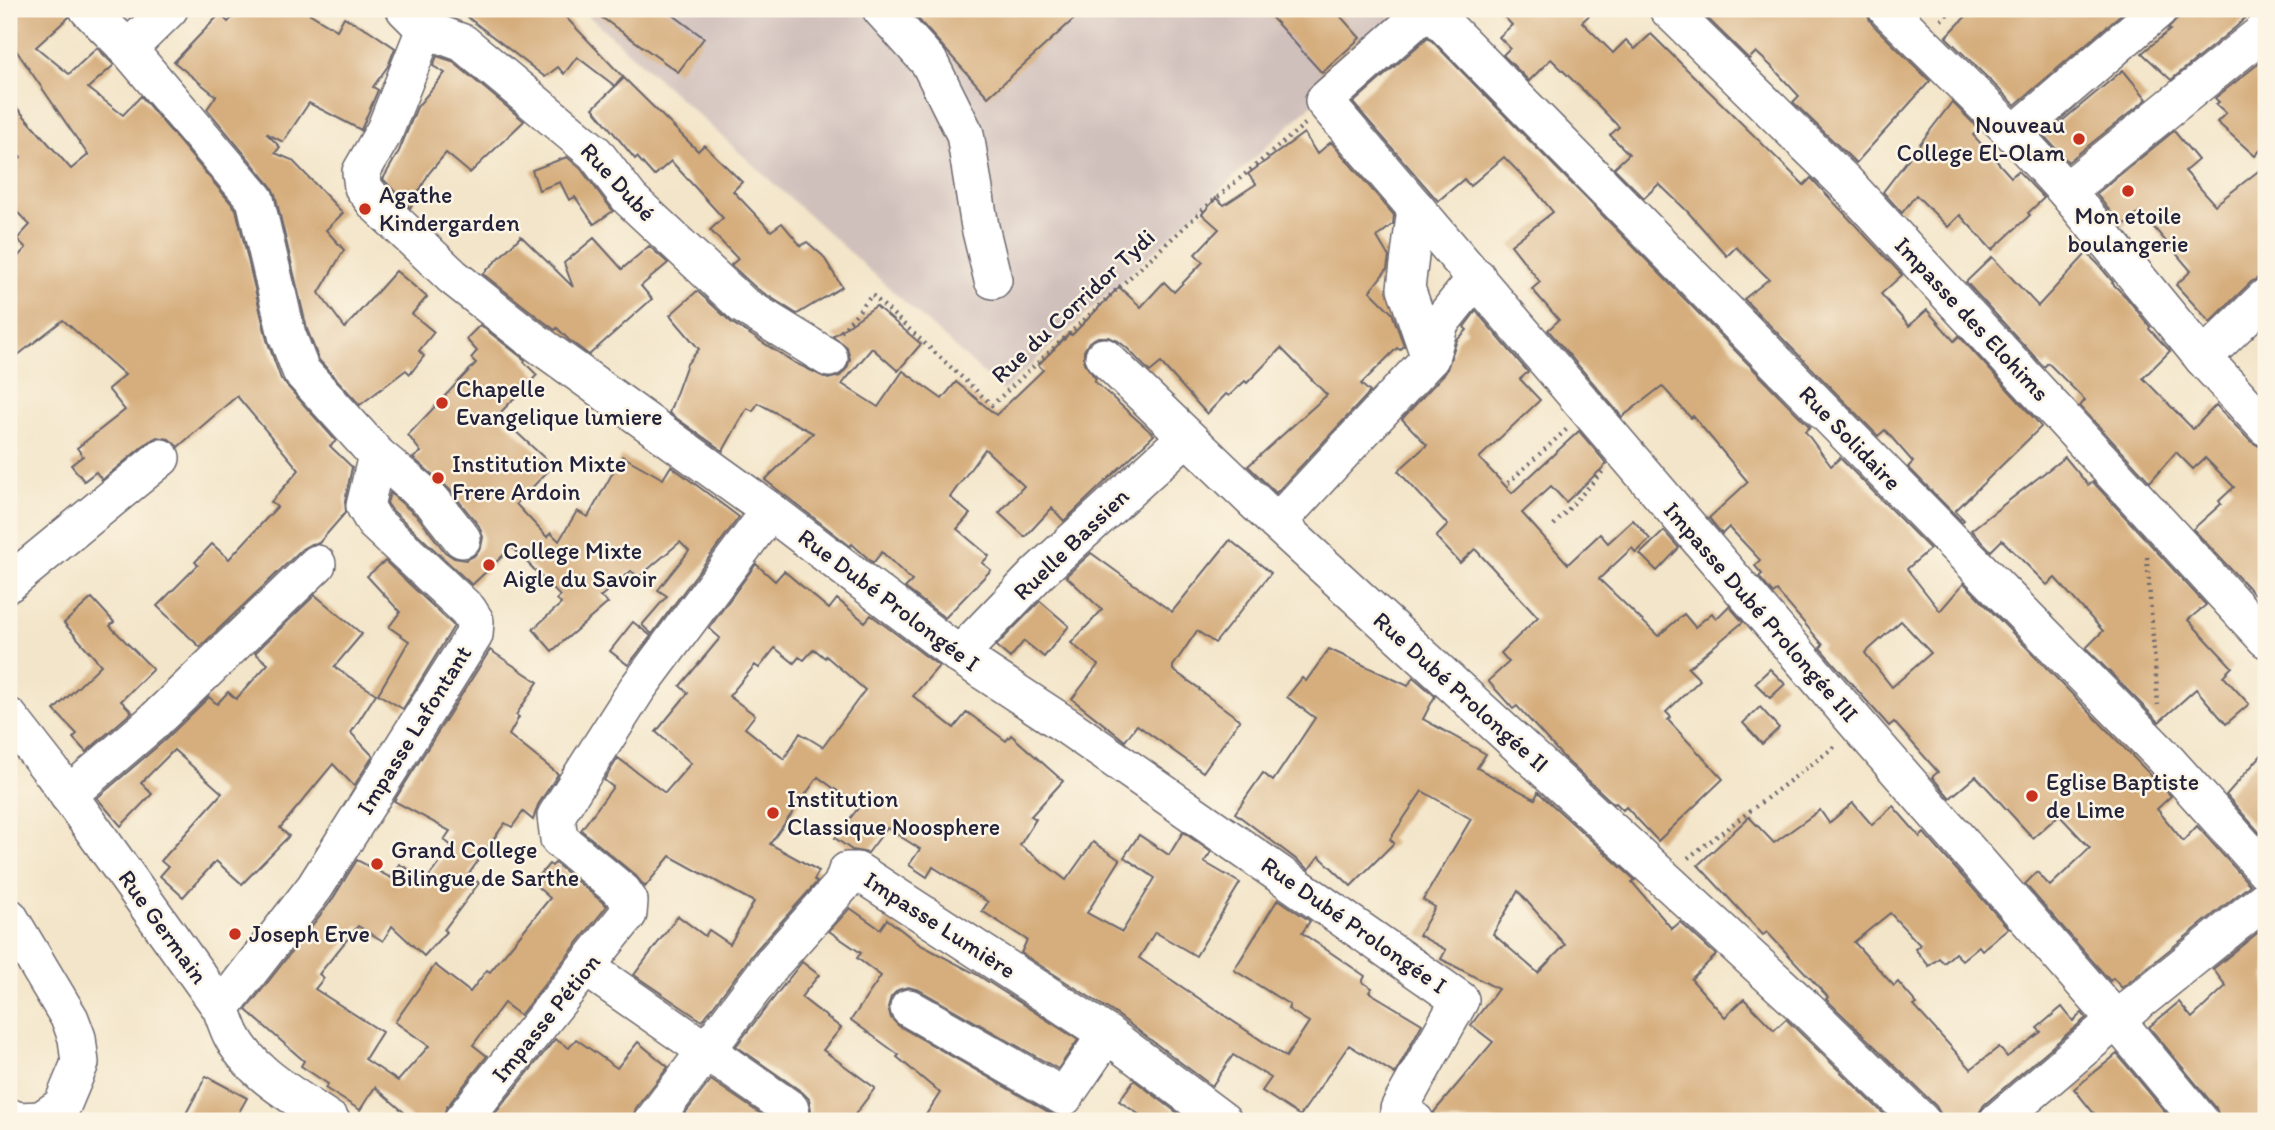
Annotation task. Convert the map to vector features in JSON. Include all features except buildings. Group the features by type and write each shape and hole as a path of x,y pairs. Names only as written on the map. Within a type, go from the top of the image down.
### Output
{"street":[{"path":"88,9 128,49 255,199 287,335 301,371 377,455 433,502 462,539"},
{"path":"128,49 169,9"},
{"path":"881,9 929,62 964,134 980,227 993,280"},
{"path":"1326,103 1429,9"},
{"name":"Rue Solidaire","path":"1429,9 2162,755 2266,871"},
{"name":"Impasse des Elohims","path":"1668,9 1846,183 2266,639"},
{"path":"1887,9 2014,134 2066,191 2203,358 2266,427"},
{"path":"2014,134 2159,9"},
{"name":"Rue Dubé","path":"415,19 463,43 595,153 630,199 743,305 829,358"},
{"name":"Rue Dubé Prolongée I","path":"415,19 384,130 361,172 363,187 376,204 453,277 530,338 770,511 960,655 1460,1000 1399,1109 1415,1121"},
{"path":"2066,191 2266,30"},
{"name":"Impasse Dubé Prolongée III","path":"1326,103 2200,1121"},
{"path":"1416,208 1406,288 1430,358"},
{"path":"1277,523 1430,358 1440,323 1477,277"},
{"path":"2203,358 2266,297"},
{"name":"Rue Dubé Prolongée II","path":"1104,357 1277,523 1806,1009 1921,1121"},
{"name":"Ruelle Bassien","path":"960,655 1038,573 1186,437"},
{"name":"Impasse Lafontant","path":"221,1008 315,887 474,635 475,621 468,610 375,523 365,506 377,455"},
{"path":"9,583 161,458"},
{"name":"Impasse Pétion","path":"462,1121 628,915 629,901 623,892 559,839 556,816 637,689 770,511"},
{"path":"68,795 152,723 317,564"},
{"name":"Rue Germain","path":"9,718 68,795 221,1008 232,1036 264,1074 331,1121"},
{"name":"Impasse Lumière","path":"653,1121 772,964 842,885 847,871 857,871 1107,1034 1223,1121"},
{"path":"1998,1121 2116,1020 2266,899"},
{"path":"9,917 70,1019 77,1038 80,1063 62,1105 41,1120 18,1121 9,1117"},
{"path":"587,968 790,1109"},
{"path":"909,1008 1064,1097 1107,1034"}],"path":[{"name":"Rue du Corridor Tydi","path":"829,358 842,330 872,295 992,405 1206,207 1326,103"},
{"path":"1508,483 1588,409"},
{"path":"1554,524 1623,450"},
{"path":"2147,556 2162,755"},
{"path":"1663,878 1860,727"}],"shaded area":[{"path":"581,9 1415,9 1003,391"}],"place":[{"name":"Nouveau College El-Olam","path":"2079,139"},
{"name":"Mon etoile boulangerie","path":"2128,191"},
{"name":"Agathe Kindergarden","path":"365,209"},
{"name":"Chapelle Evangelique lumiere","path":"442,403"},
{"name":"Institution Mixte Frere Ardoin","path":"438,478"},
{"name":"College Mixte Aigle du Savoir","path":"489,565"},
{"name":"Eglise Baptiste de Lime","path":"2032,796"},
{"name":"Institution Classique Noosphere","path":"773,813"},
{"name":"Grand College Bilingue de Sarthe","path":"377,864"},
{"name":"Joseph Erve","path":"235,934"}]}
